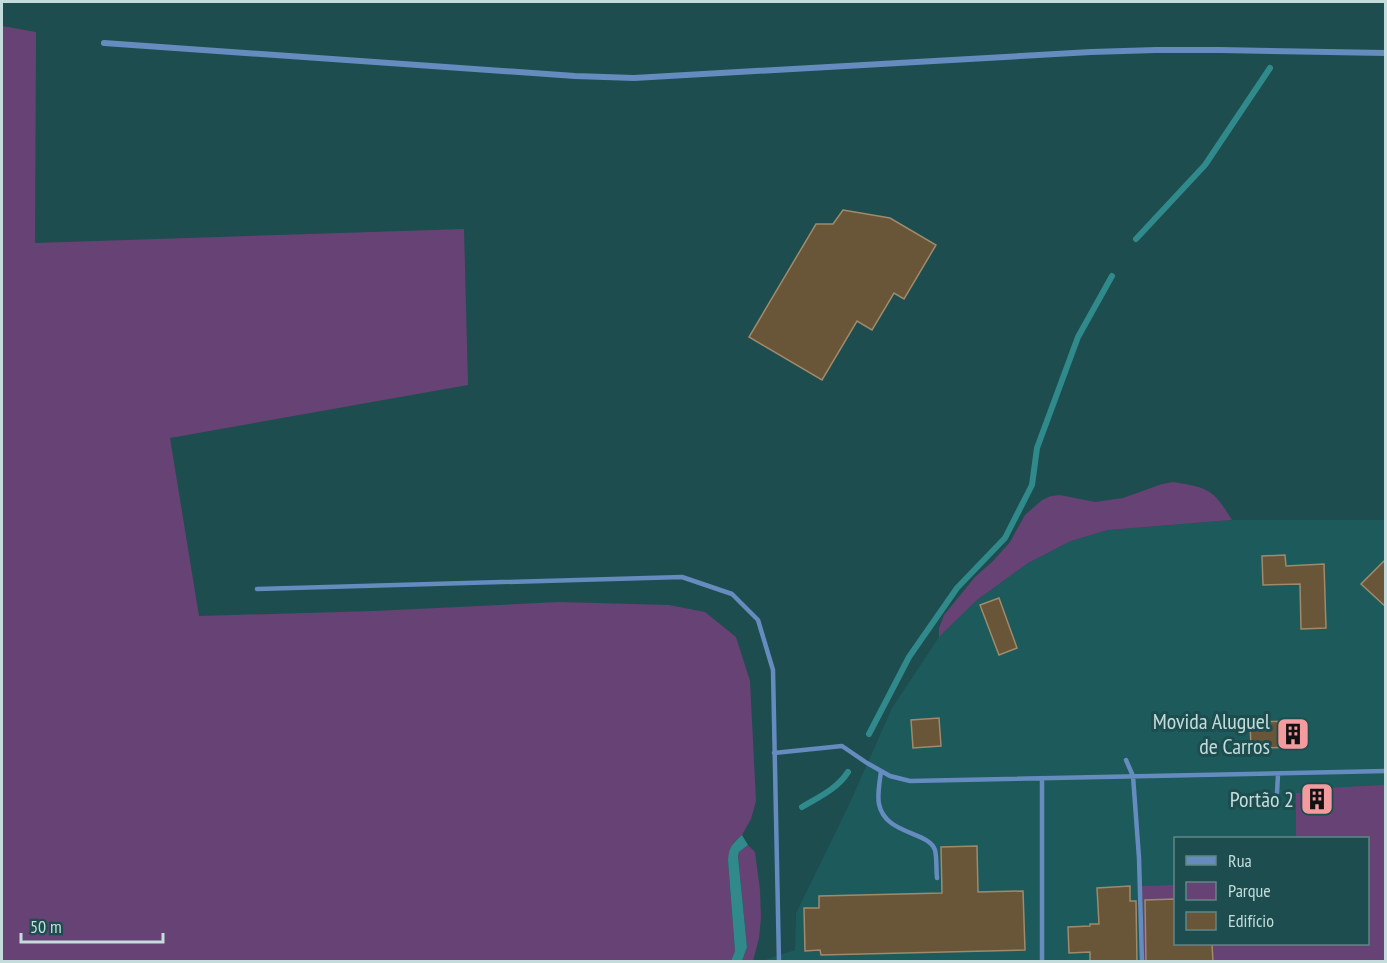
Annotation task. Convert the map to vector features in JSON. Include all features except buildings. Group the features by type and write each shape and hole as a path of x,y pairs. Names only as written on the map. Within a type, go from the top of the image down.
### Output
{"street":[{"path":"105,43 625,78 1145,50 1386,53"}],"lane":[{"path":"257,589 682,577 732,594 758,620 773,669 778,962"},
{"path":"774,753 842,746 890,776 910,781 1386,771"},
{"path":"1126,760 1133,776 1142,962"},
{"path":"881,771 878,802 882,814 893,825 930,842 934,849 937,878"},
{"path":"1277,793 1278,774"},
{"path":"1042,778 1042,962"}],"shaded area":[{"path":"1232,520 1385,520 1385,961 759,962 795,950 796,913 848,807 892,708 939,637 977,600 1028,563 1071,541 1108,530"},
{"path":"742,835 748,845 739,852 738,856 747,947 742,961 731,961 735,951 728,861 732,846"}],"green space":[{"path":"2,26 36,32 35,243 464,229 468,385 170,438 199,616 374,611 559,602 669,605 705,612 736,637 750,681 756,801 751,819 742,835 733,843 728,861 735,951 731,961 2,961"},
{"path":"1173,482 1195,486 1209,492 1220,502 1232,520 1108,530 1071,541 1028,563 977,600 939,637 939,628 944,615 975,577 1010,542 1025,515 1042,500 1060,495 1095,502 1123,498"},
{"path":"1385,785 1385,961 1213,961 1212,945 1369,945 1369,837 1296,837 1296,793 1309,793 1309,804 1325,804 1325,788"},
{"path":"748,845 755,852 761,918 753,961 742,961 747,947 738,856 739,852"},
{"path":"1174,885 1174,899 1152,900 1153,961 1144,961 1142,886"}],"waterway":[{"path":"1136,239 1205,165 1270,68"},
{"path":"869,734 909,657 957,588 1005,538 1032,485 1037,448 1078,337 1112,276"},
{"path":"802,807 833,788 848,772"}],"place":[{"name":"Movida Aluguel de Carros","path":"1293,734"},
{"name":"Portão 2","path":"1317,799"}]}
